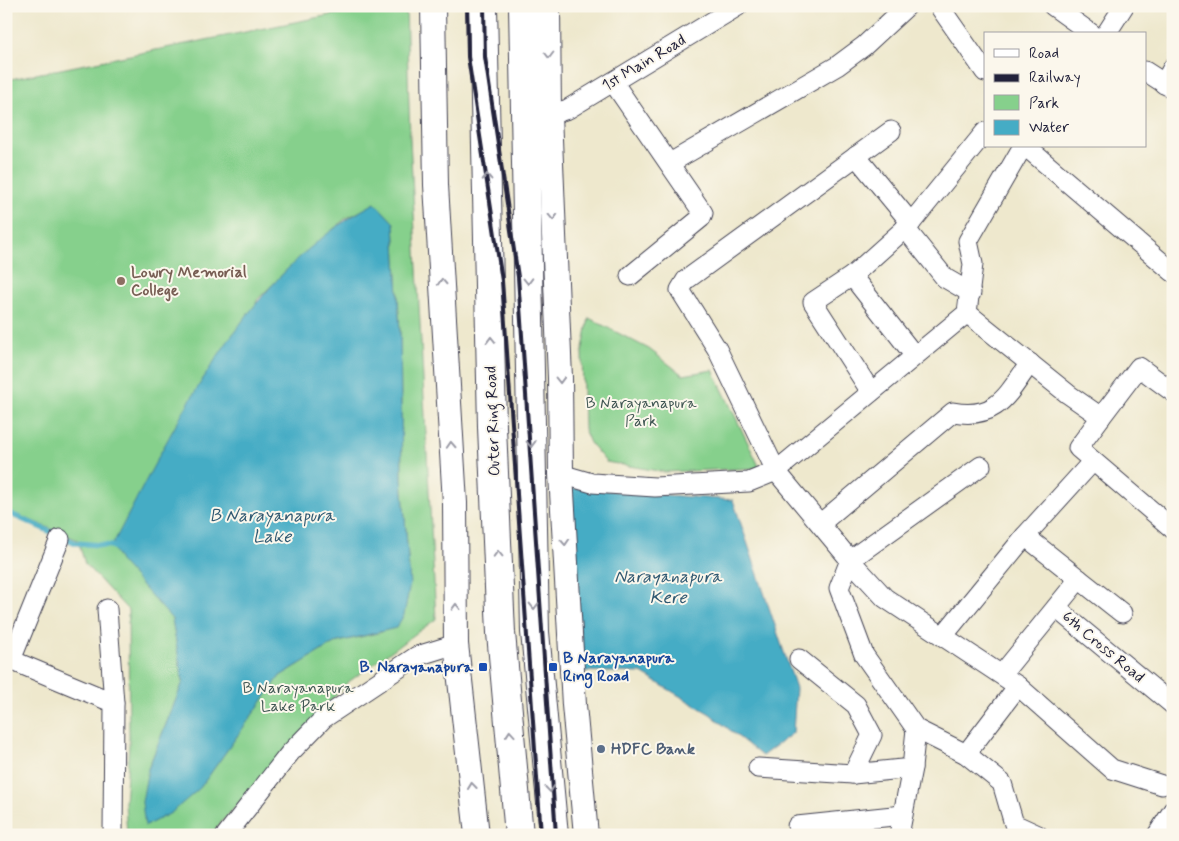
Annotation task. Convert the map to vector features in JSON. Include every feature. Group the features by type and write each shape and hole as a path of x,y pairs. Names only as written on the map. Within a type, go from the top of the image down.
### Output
{"highway":[{"name":"Outer Ring Road","path":"483,6 492,427 500,614 519,835"},
{"path":"523,6 535,632 554,835"}],"street":[{"path":"433,6 436,185 455,503 456,644 477,835"},
{"path":"548,6 549,115 560,378 561,474 574,706 586,835"},
{"name":"1st Main Road","path":"549,115 568,109 738,6"},
{"path":"670,163 837,66 864,46 907,6"},
{"path":"939,6 984,71"},
{"path":"1052,6 1089,32"},
{"path":"1107,32 1124,6"},
{"path":"1146,71 1170,80"},
{"path":"613,82 703,213 701,218 630,276"},
{"path":"891,131 686,280 680,290 717,349 776,471 850,560 885,598 1018,686 1112,769 1162,785"},
{"path":"871,392 813,302 852,276 908,225 984,133"},
{"path":"561,474 592,483 655,487 749,482 776,471 914,355 968,313 972,264 968,242 1023,148"},
{"path":"1026,148 1173,272"},
{"path":"856,156 945,278 971,293"},
{"path":"852,276 914,355"},
{"path":"968,313 1100,417"},
{"path":"821,523 952,412 986,412 997,406 1030,363"},
{"path":"1173,392 1139,367 1078,448 1173,529"},
{"path":"943,636 1025,536 1093,461"},
{"path":"981,466 850,560 839,588 864,656 916,729 966,754 1002,782 1014,824 1038,835"},
{"path":"1025,536 1122,613"},
{"path":"60,539 8,659 114,703"},
{"path":"1002,674 1079,579"},
{"name":"6th Cross Road","path":"1056,608 1173,705"},
{"path":"107,609 114,703 113,835"},
{"path":"226,835 290,753 324,718 417,656 456,644"},
{"path":"799,659 856,705 872,735 853,774"},
{"path":"966,754 1018,686"},
{"path":"899,835 912,768 916,729"},
{"path":"758,768 853,774 912,768"},
{"path":"1157,835 1173,810"},
{"path":"797,826 903,816"}],"green space":[{"name":"Lowry Memorial College","path":"375,6 406,6 410,139 436,619 347,683 210,835 127,835 125,803 129,744 128,610 85,564 78,540 6,510 6,80","holes":["375,204 394,223 400,333 402,479 410,584 382,632 334,643 280,676 200,788 148,769 183,682 172,619 257,300 290,267 345,219"]},
{"name":"B Narayanapura Park","path":"589,318 649,349 683,375 713,370 760,468 664,472 606,462 590,443 584,429 582,353"}],"water":[{"name":"B Narayanapura Lake","path":"375,203 394,223 400,333 402,479 410,584 404,615 396,628 334,643 280,676 200,788 171,813 145,826 142,802 148,769 183,682 172,619 120,561 112,546 190,401 219,354 252,309 288,268 329,232"},
{"name":"Narayanapura Kere","path":"571,488 733,500 796,688 793,733 762,756 710,714 641,673 582,671"}],"waterway":[{"path":"6,512 76,543 112,546 117,549"}],"railway":[{"path":"467,6 468,57 502,281 541,835"},
{"path":"484,6 485,57 518,277 556,835"}],"place":[{"name":"Lowry Memorial College","path":"121,281"},
{"name":"B. Narayanapura","path":"483,667"},
{"name":"B Narayanapura Ring Road","path":"553,667"},
{"name":"HDFC Bank","path":"601,749"}],"park label":[{"name":"B Narayanapura Lake Park","path":"298,697"}]}
